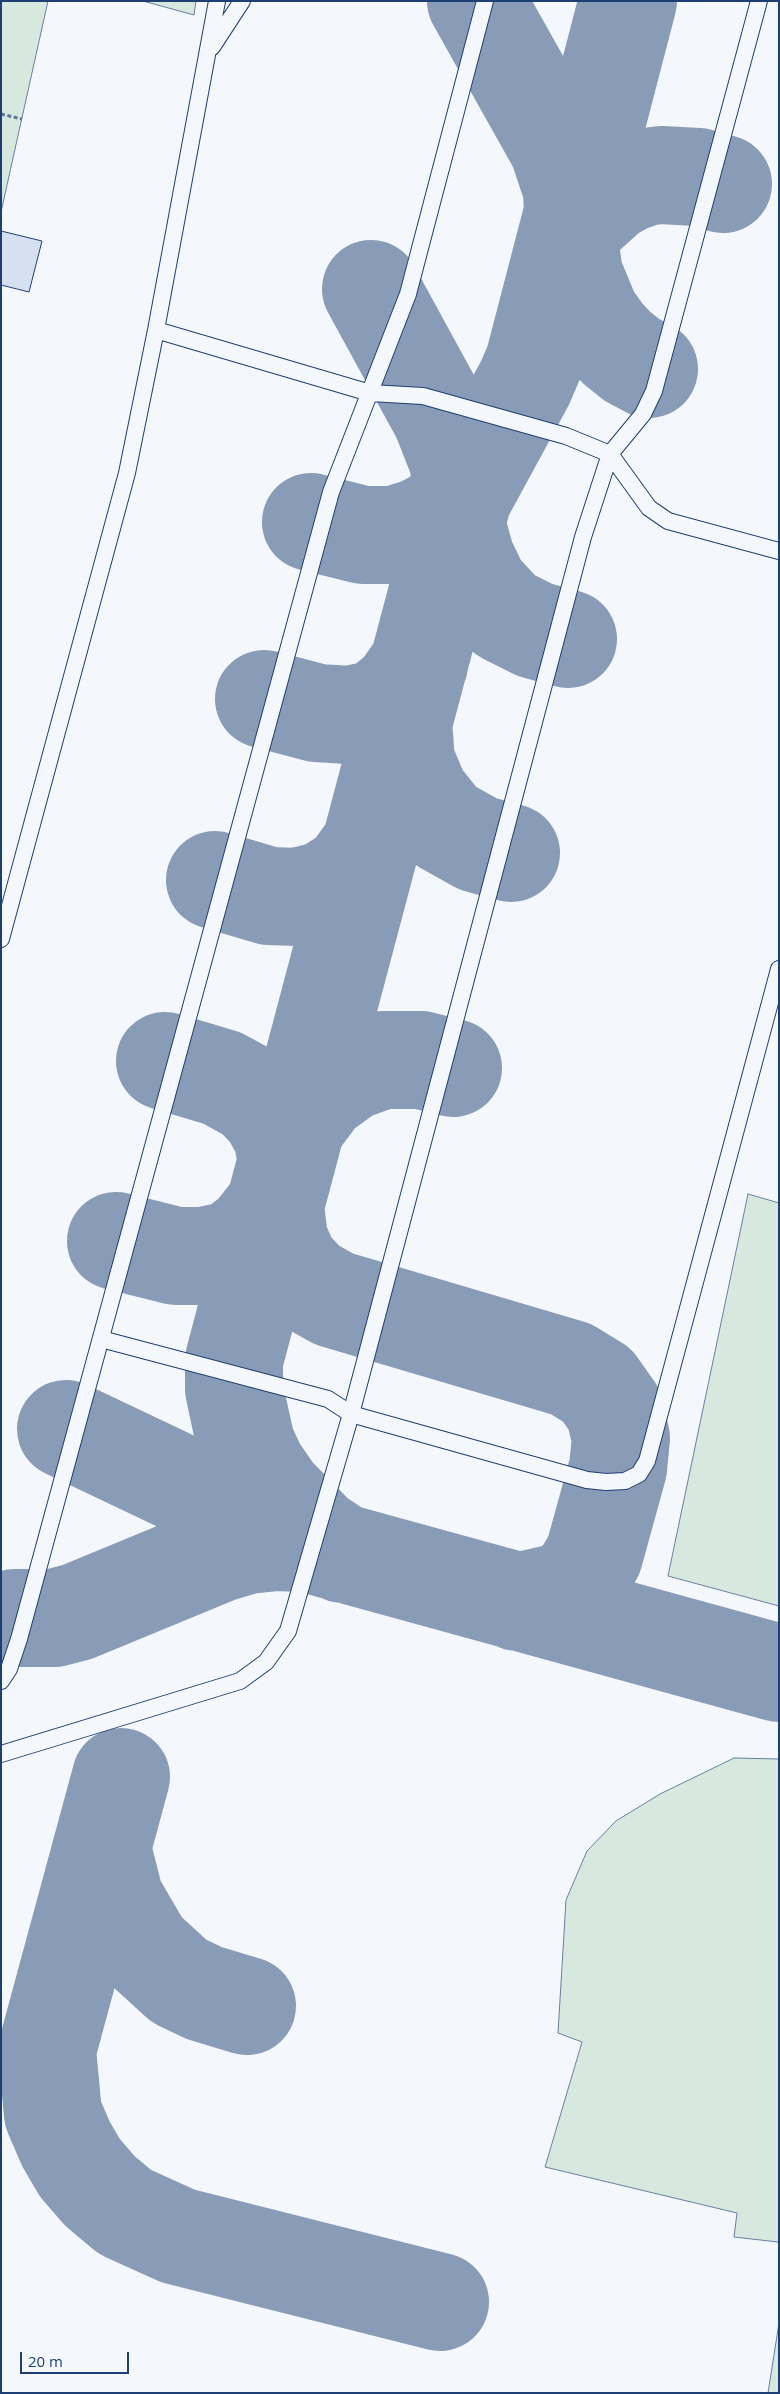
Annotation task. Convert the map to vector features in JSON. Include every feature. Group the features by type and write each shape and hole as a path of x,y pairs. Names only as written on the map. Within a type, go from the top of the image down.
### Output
{"lane":[{"path":"1,939 127,473 156,330 217,1"},
{"path":"207,55 242,1"},
{"path":"1,1681 9,1669 19,1638 331,492 408,294 485,1"},
{"path":"1,1754 240,1681 266,1662 288,1631 351,1414 583,537 610,454 643,414 654,391 759,1"},
{"path":"156,330 370,393 423,396 566,436 610,454 650,508 668,521 779,551"},
{"path":"101,1339 328,1399 351,1414 587,1480 625,1481 638,1474 647,1461 779,969"}],"path":[{"path":"1,114 22,119"}],"shaded area":[{"path":"1,1 48,1 1,212"},
{"path":"143,1 196,1 194,15"},
{"path":"748,1194 779,1203 779,1606 668,1576"},
{"path":"734,1758 779,1759 779,2244 778,2242 734,2237 737,2213 545,2167 582,2042 558,2033 566,1900 587,1851 616,1821 660,1794"},
{"path":"779,2323 779,2393 768,2393"}],"building":[{"path":"1,231 42,241 29,292 1,285"}],"taxiway":[{"path":"476,1 558,147 572,189 573,213"},
{"path":"343,1554 316,1536 275,1494 257,1468 246,1444 234,1389 234,1360 463,497 525,383 534,362 628,1"},
{"path":"649,369 632,360 617,348 591,316 574,275 568,231 610,193 628,183 645,177 661,175 698,177 723,184"},
{"path":"311,522 363,535 394,535 420,527 444,514 463,497 458,460 441,417 371,289"},
{"path":"456,523 466,559 480,588 505,615 535,630 568,639"},
{"path":"264,699 317,713 349,715 378,709 400,691 419,664"},
{"path":"403,722 406,762 420,795 444,825 478,844 511,853"},
{"path":"215,880 269,896 298,897 325,890 350,874 371,845"},
{"path":"297,1124 320,1093 349,1072 382,1060 421,1060 453,1068"},
{"path":"165,1061 222,1078 253,1095 270,1113 282,1135 287,1161"},
{"path":"275,1206 279,1240 290,1265 309,1285 334,1299 571,1369 597,1385 614,1409 621,1438 618,1468 594,1555 582,1576 565,1591 518,1602"},
{"path":"116,1241 176,1256 204,1256 232,1250 253,1234 275,1206"},
{"path":"66,1429 306,1543 779,1673"},
{"path":"15,1618 54,1618 77,1612 220,1553 247,1545 276,1542 306,1543"},
{"path":"121,1777 47,2050 53,2114 66,2144 80,2168 100,2191 125,2212 178,2236 440,2302"},
{"path":"102,1849 115,1900 143,1948 179,1981 204,1993 247,2006"}]}
